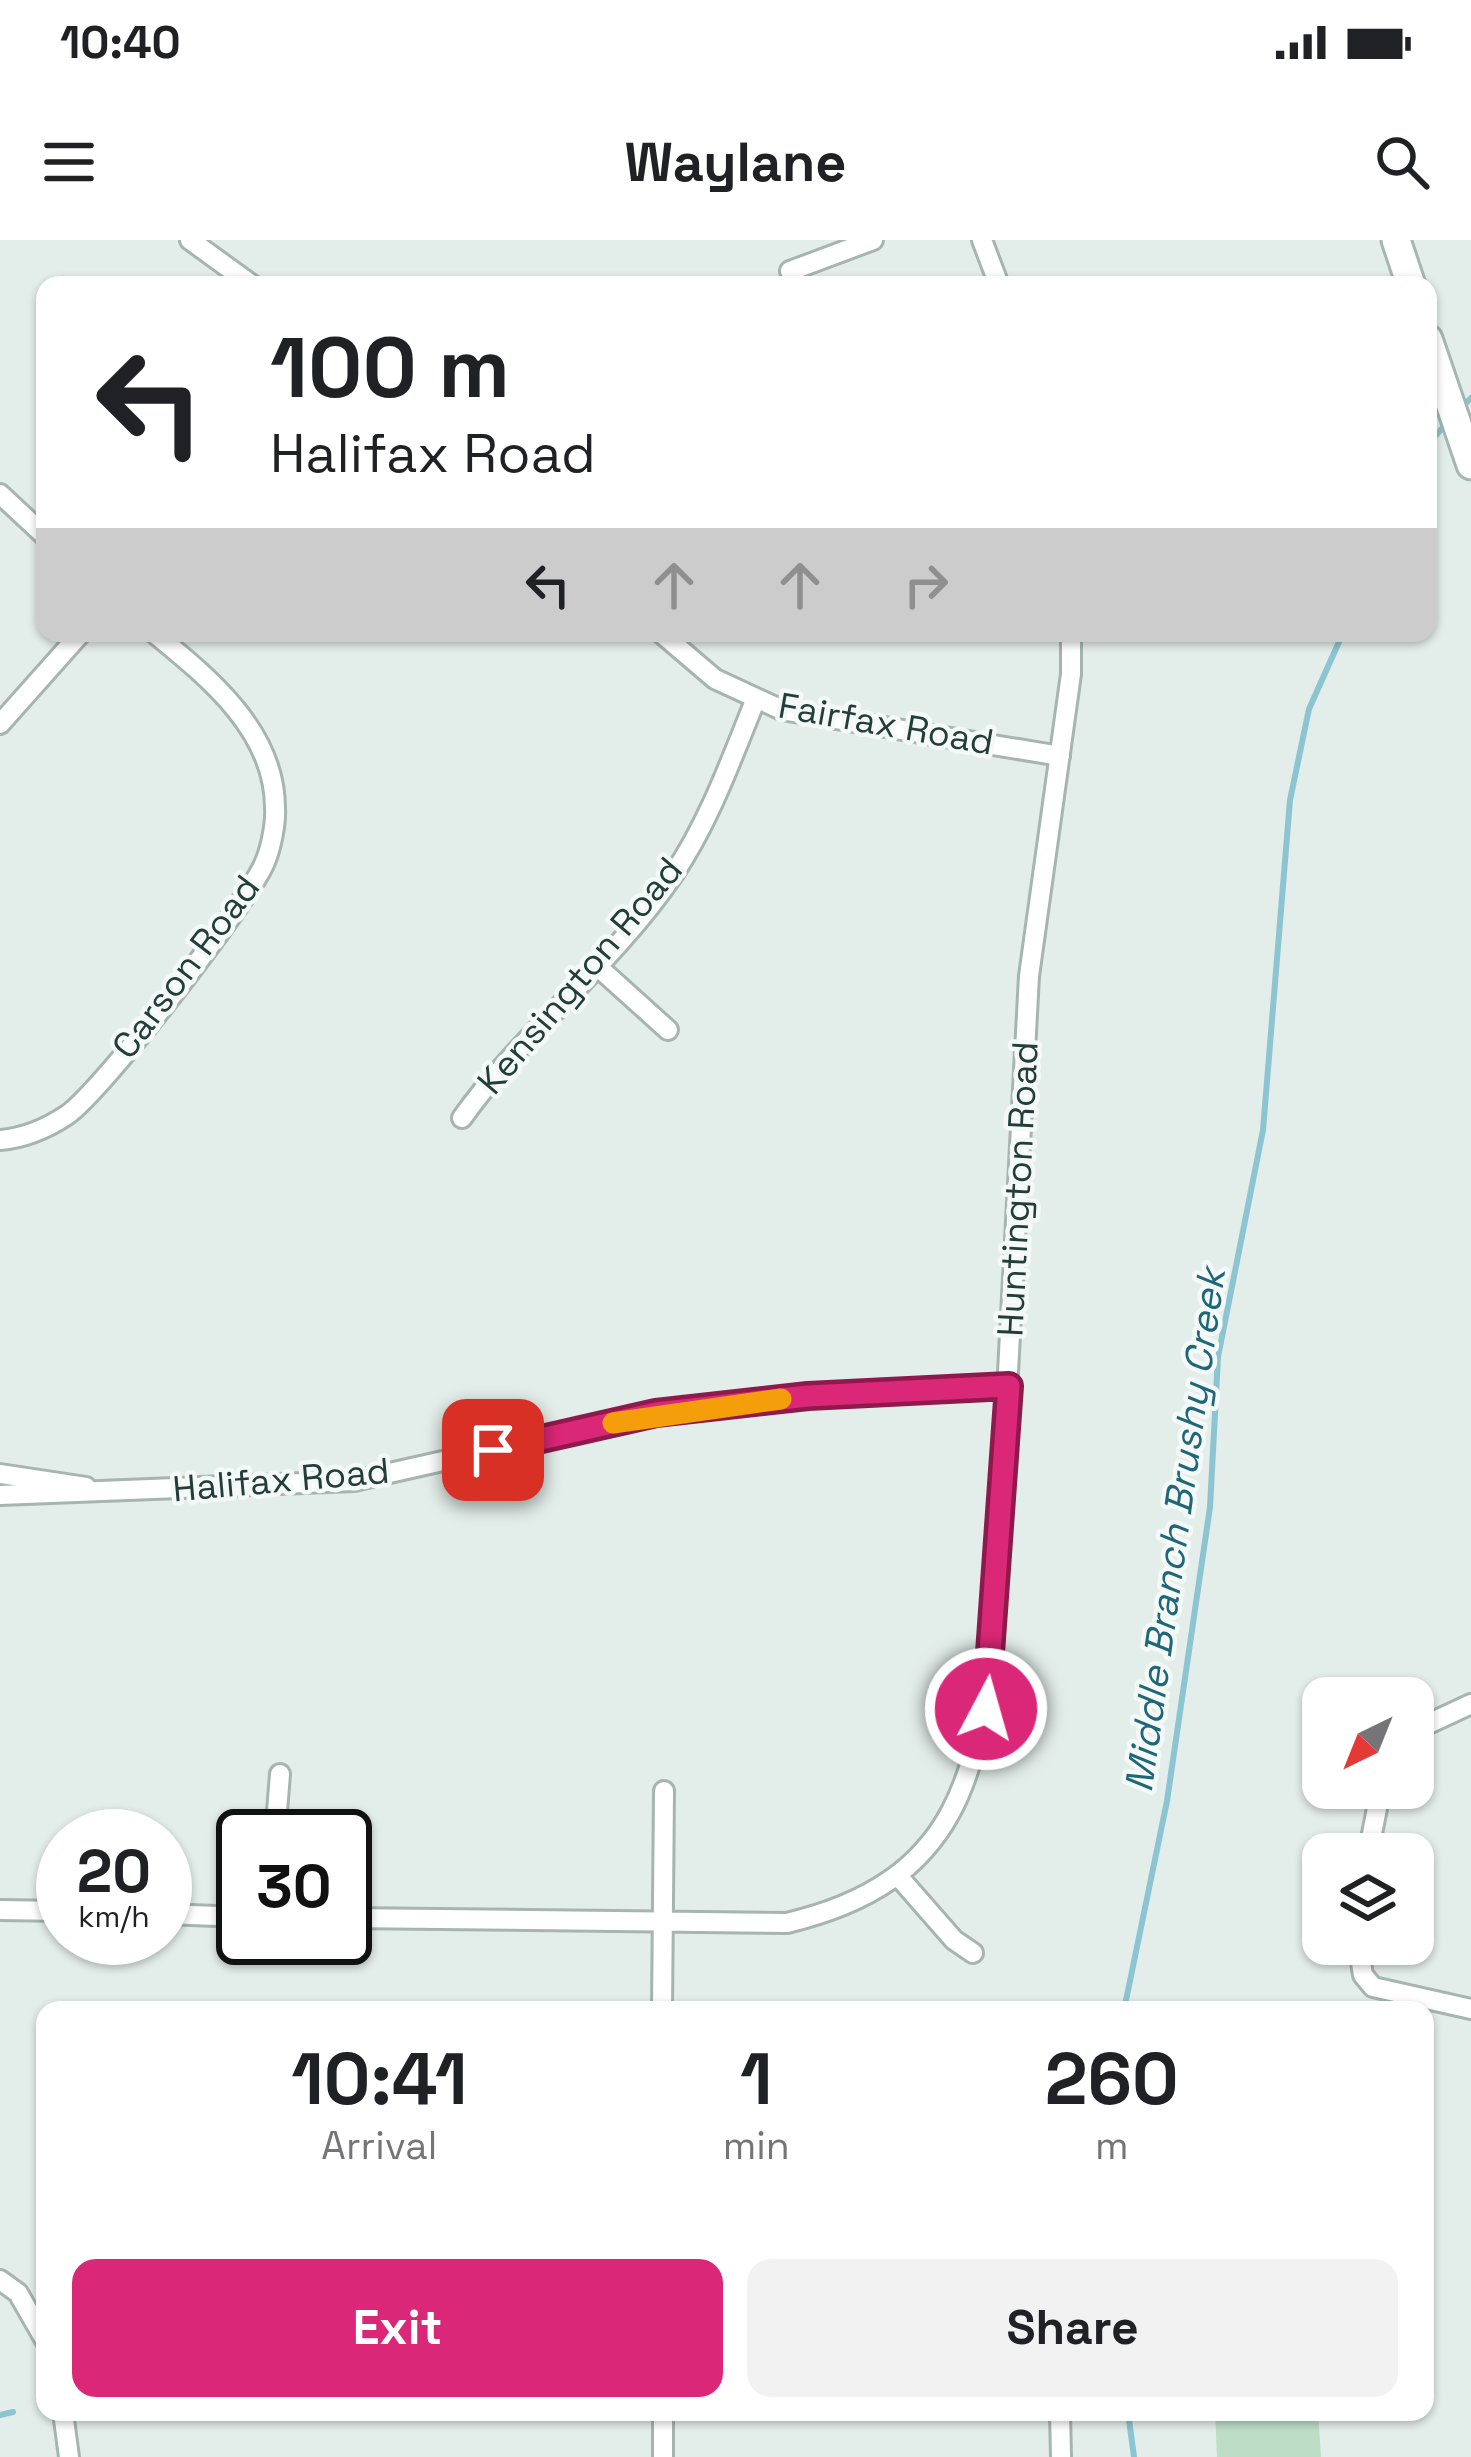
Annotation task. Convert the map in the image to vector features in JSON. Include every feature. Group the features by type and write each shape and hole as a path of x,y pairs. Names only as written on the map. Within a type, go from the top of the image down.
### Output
{"street":[{"path":"190,240 240,276"},
{"path":"790,271 873,240"},
{"path":"982,240 996,276"},
{"path":"1396,240 1408,276"},
{"path":"1437,366 1468,457"},
{"path":"0,494 36,528"},
{"path":"0,724 73,642"},
{"name":"Carson Road","path":"0,1140 26,1138 70,1113 201,955 265,862 276,809 267,756 247,721 164,642"},
{"name":"Fairfax Road","path":"672,642 715,679 755,700 855,725 976,739 1060,756"},
{"name":"Huntington Road","path":"372,1918 787,1923 844,1910 898,1876 958,1804 975,1757 995,1617 1029,976 1060,756 1070,642"},
{"name":"Kensington Road","path":"462,1118 513,1051 598,966 673,875 720,790 755,700"},
{"path":"598,966 668,1030"},
{"name":"Halifax Road","path":"0,1495 354,1481 656,1413 808,1396 1009,1386"},
{"name":"Halifax Road","path":"0,1474 120,1492"},
{"path":"1434,1721 1471,1704"},
{"path":"277,1809 280,1774"},
{"path":"662,2001 664,1792"},
{"path":"898,1876 954,1940 973,1954"},
{"path":"0,1910 36,1911"},
{"path":"1361,1965 1373,1987 1471,2009"},
{"path":"0,2280 18,2293 36,2324"},
{"path":"64,2421 69,2457"},
{"path":"663,2421 663,2457"},
{"path":"1060,2421 1060,2457"}],"green space":[{"path":"1215,2421 1319,2421 1321,2457 1217,2457"}],"waterway":[{"name":"Middle Branch Brushy Creek","path":"1459,410 1471,398"},
{"name":"Middle Branch Brushy Creek","path":"1437,434 1446,424"},
{"name":"Middle Branch Brushy Creek","path":"1126,2001 1167,1801 1210,1507 1218,1357 1263,1130 1290,800 1309,709 1339,642"},
{"path":"0,2415 13,2412"},
{"name":"Middle Branch Brushy Creek","path":"1129,2421 1134,2457"}],"slow traffic":[{"path":"613,1423 656,1413 781,1399"}],"route":[{"path":"493,1450 656,1413 808,1396 1009,1386 986,1709"}]}
